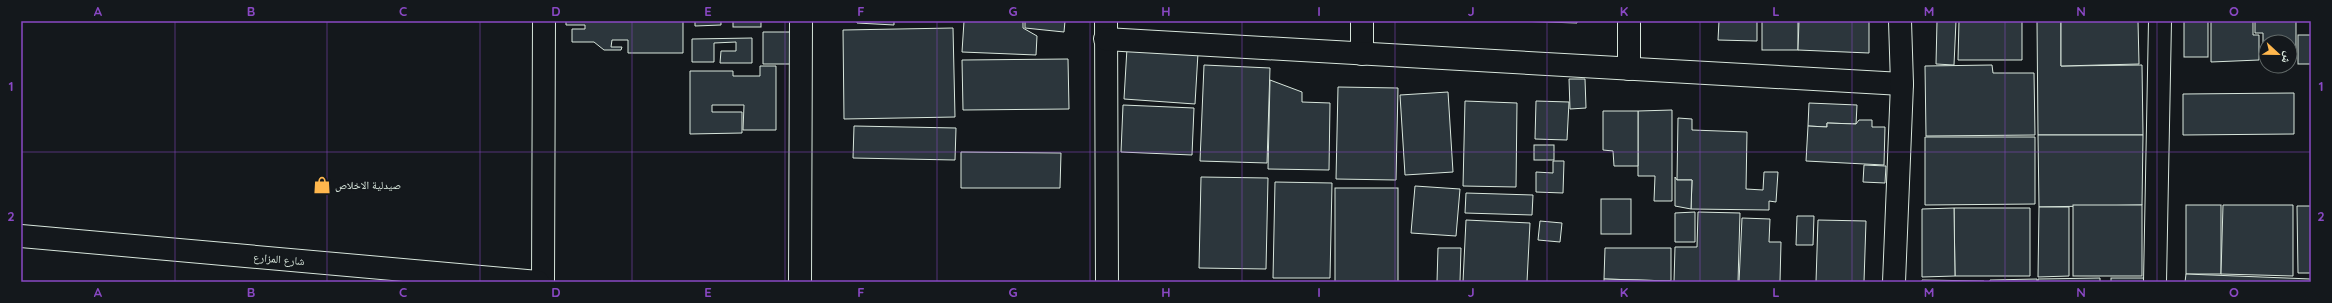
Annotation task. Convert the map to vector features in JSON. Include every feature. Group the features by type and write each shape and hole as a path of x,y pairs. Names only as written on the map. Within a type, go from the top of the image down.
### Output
{"street":[{"path":"543,282 544,21"},
{"path":"800,282 801,21"},
{"path":"1362,21 1362,54"},
{"path":"1629,21 1629,69"},
{"path":"1894,282 1902,84 1900,21"},
{"path":"2155,282 2160,21"},
{"path":"1107,282 1105,30 1362,54 1902,84"},
{"name":"شارع المزارع","path":"21,236 538,282"}],"building":[{"path":"566,21 683,21 683,53 628,53 628,40 612,40 611,47 622,47 621,50 604,50 594,42 572,42 572,29 585,29 585,25 566,25"},
{"path":"695,21 721,21 721,25 695,26"},
{"path":"733,21 761,21 761,27 733,27"},
{"path":"857,21 894,21 894,25 857,23"},
{"path":"964,21 1023,21 1023,28 1037,36 1036,55 962,52"},
{"path":"1025,21 1065,21 1064,32 1025,28"},
{"path":"1516,21 1577,21 1577,23"},
{"path":"1719,21 1757,21 1757,41 1718,40"},
{"path":"1762,21 1798,21 1798,50 1762,50"},
{"path":"1799,21 1869,21 1869,53 1798,50"},
{"path":"1937,21 1956,21 1954,65 1936,64"},
{"path":"1959,21 2022,21 2022,60 1958,60"},
{"path":"2037,21 2061,21 2061,66 2142,65 2143,135 2038,135"},
{"path":"2061,21 2138,21 2139,64 2061,66"},
{"path":"2184,21 2208,21 2208,57 2184,57"},
{"path":"2211,21 2253,21 2253,35 2258,35 2258,60 2211,62"},
{"path":"2255,21 2296,21 2296,34 2255,33"},
{"path":"953,28 955,117 844,119 843,30"},
{"path":"763,32 796,32 797,64 763,64"},
{"path":"2298,35 2311,35 2311,64 2298,64"},
{"path":"752,38 752,63 720,63 721,51 736,51 736,42 714,43 714,62 692,62 692,39"},
{"path":"1127,48 1198,53 1195,104 1124,99"},
{"path":"1068,59 1069,109 963,110 962,60"},
{"path":"1204,65 1270,68 1267,163 1200,161"},
{"path":"1992,65 1993,73 2034,73 2035,135 1926,136 1925,66"},
{"path":"760,66 776,66 776,130 743,130 744,105 712,105 712,112 742,112 742,133 690,134 690,71 733,71 733,76 760,76"},
{"path":"1569,79 1585,79 1586,108 1570,109"},
{"path":"1270,80 1302,92 1302,102 1330,103 1329,170 1268,169"},
{"path":"1338,87 1398,88 1396,180 1336,179"},
{"path":"1448,92 1453,172 1405,175 1400,95"},
{"path":"2294,93 2294,134 2183,135 2183,94"},
{"path":"1465,101 1517,103 1516,187 1463,186"},
{"path":"1536,101 1569,102 1567,140 1535,139"},
{"path":"1809,103 1857,105 1856,124 1827,123 1827,127 1808,126"},
{"path":"1123,105 1194,108 1192,155 1121,152"},
{"path":"1672,110 1672,201 1654,201 1655,176 1638,176 1638,111"},
{"path":"1603,111 1638,111 1638,166 1614,166 1613,151 1603,150"},
{"path":"1678,118 1692,119 1692,130 1747,132 1746,189 1763,190 1764,172 1778,172 1776,202 1769,201 1769,210 1691,209 1692,180 1677,180"},
{"path":"1859,120 1872,120 1872,127 1885,127 1884,165 1806,161 1808,126 1827,127 1827,123 1856,124"},
{"path":"854,126 956,128 955,160 853,158"},
{"path":"2038,135 2143,135 2142,205 2039,207"},
{"path":"1925,137 2035,137 2035,204 1925,205"},
{"path":"1534,145 1554,145 1554,160 1534,160"},
{"path":"961,152 1061,153 1060,188 961,188"},
{"path":"1553,161 1564,161 1563,193 1536,192 1536,172 1553,173"},
{"path":"1864,165 1886,166 1885,183 1863,182"},
{"path":"1201,177 1268,178 1266,269 1199,268"},
{"path":"1675,177 1677,180 1692,180 1691,209 1675,206"},
{"path":"1275,182 1332,183 1330,278 1273,278"},
{"path":"1415,186 1460,189 1456,236 1411,233"},
{"path":"1335,188 1398,188 1398,282 1335,282"},
{"path":"1466,193 1533,195 1532,215 1465,213"},
{"path":"1601,199 1631,199 1631,234 1601,234"},
{"path":"2073,205 2142,205 2142,276 2073,276"},
{"path":"2186,205 2221,205 2221,274 2186,274"},
{"path":"2223,205 2293,205 2293,276 2221,274"},
{"path":"2297,206 2311,206 2311,273 2298,273"},
{"path":"2039,207 2069,207 2069,276 2038,277"},
{"path":"1954,208 2030,208 2030,276 1955,276"},
{"path":"1954,208 1955,276 1922,277 1922,209"},
{"path":"1695,212 1695,242 1675,242 1675,213"},
{"path":"1698,212 1740,213 1738,282 1674,282 1675,247 1697,247"},
{"path":"1797,216 1814,216 1813,245 1796,245"},
{"path":"1742,218 1770,219 1769,242 1781,242 1780,282 1739,282"},
{"path":"1466,220 1530,223 1527,282 1463,282"},
{"path":"1818,220 1866,221 1864,282 1816,282"},
{"path":"1540,221 1562,223 1560,242 1538,240"},
{"path":"1438,248 1461,248 1460,282 1437,282"},
{"path":"1605,248 1671,248 1671,281 1604,279"},
{"path":"2186,274 2311,279 2311,282 2185,282"},
{"path":"2100,278 2100,282 2038,282 2038,279"},
{"path":"2111,278 2144,278 2144,282 2111,282"},
{"path":"1604,279 1671,281 1604,282"},
{"path":"2037,279 2037,282 1990,282 1990,280"},
{"path":"1922,280 1984,281 1984,282 1922,282"}],"place":[{"name":"صيدلية الاخلاص","path":"322,185"}]}
